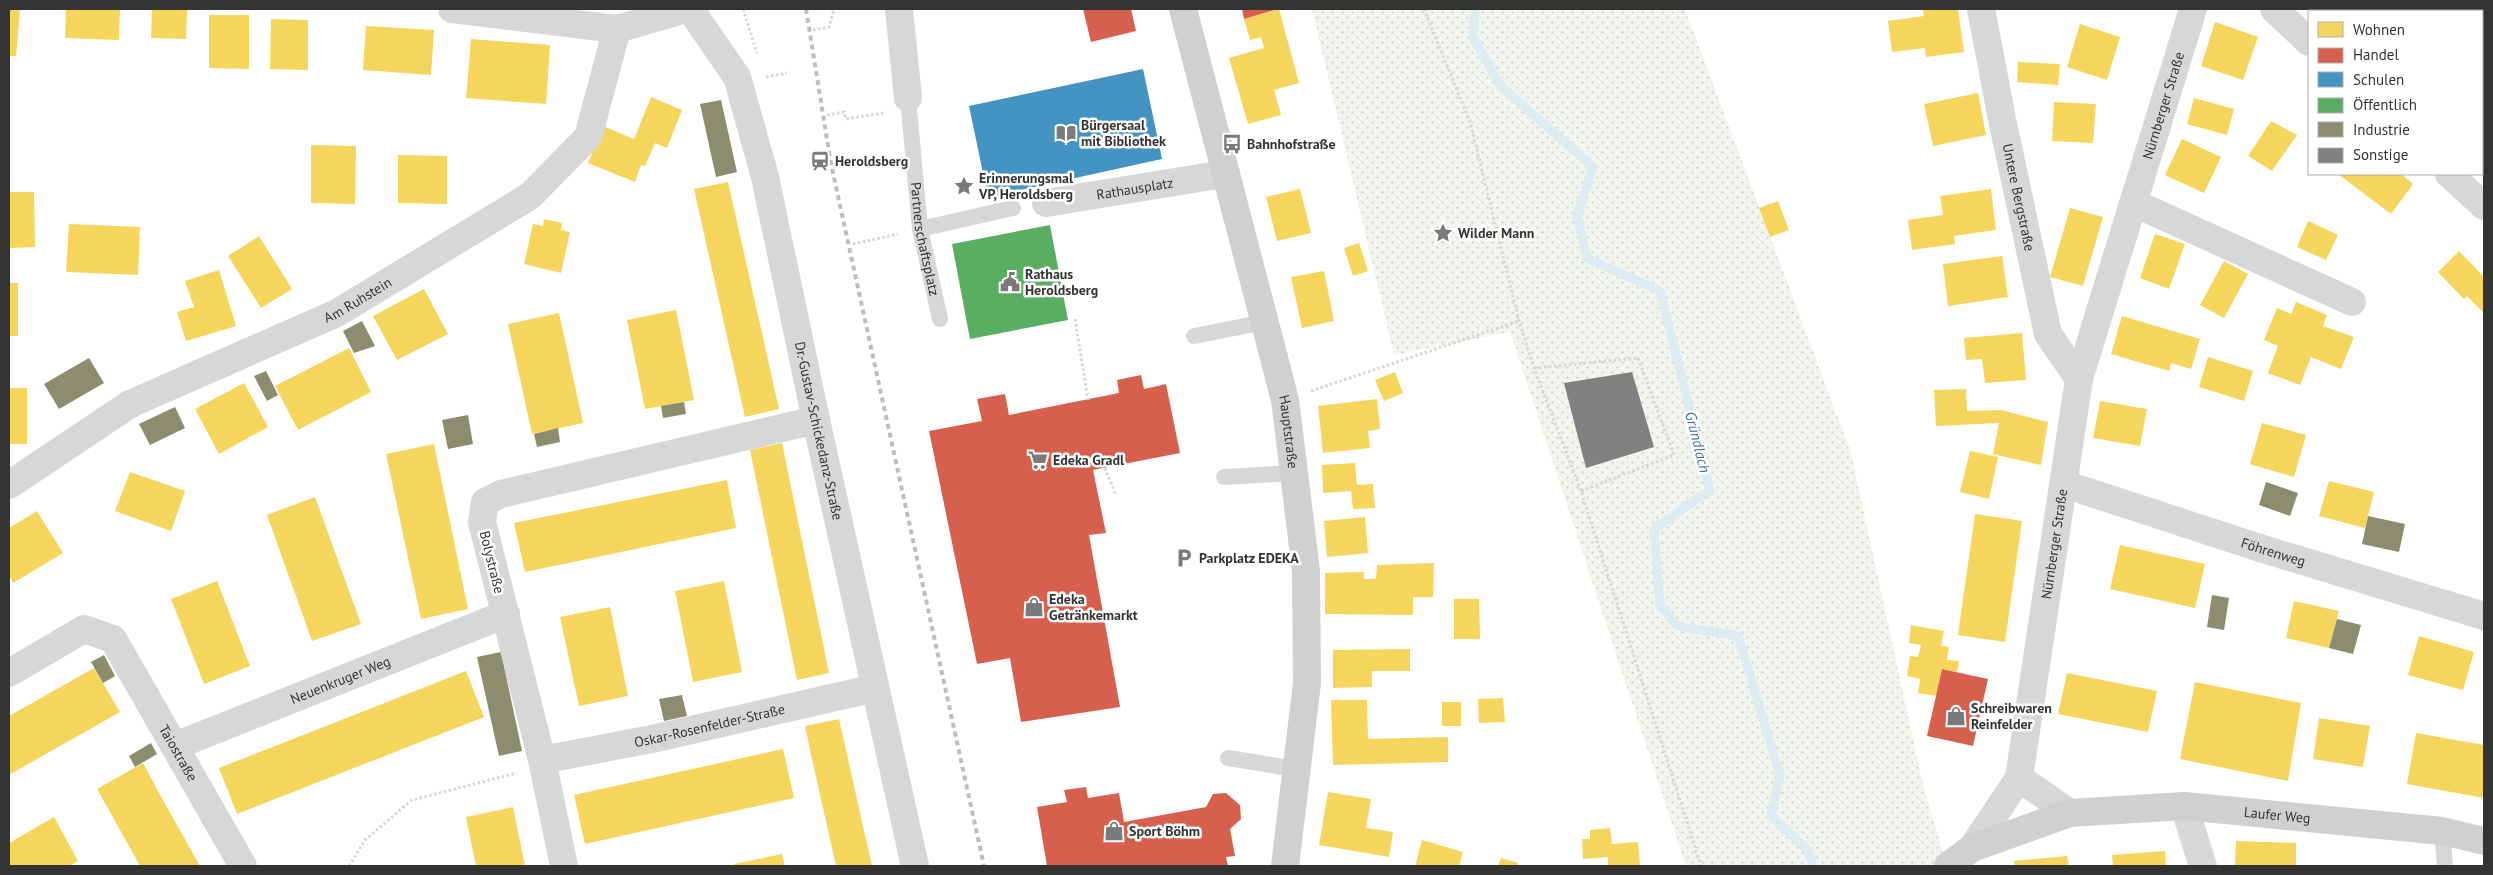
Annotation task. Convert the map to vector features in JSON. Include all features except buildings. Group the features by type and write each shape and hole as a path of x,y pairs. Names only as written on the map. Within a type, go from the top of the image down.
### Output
{"street":[{"path":"452,9 617,29 686,9"},
{"name":"Dr.-Gustav-Schickedanz-Straße","path":"690,9 737,77 765,177 816,420 915,866"},
{"path":"899,9 908,103"},
{"name":"Hauptstraße","path":"1183,9 1224,174 1266,322 1285,400 1306,572 1307,674 1296,769 1289,865"},
{"name":"Untere Bergstraße","path":"1981,9 2002,119 2048,334 2079,379"},
{"name":"Nürnberger Straße","path":"1948,866 1972,848 2019,778 2079,379 2192,9"},
{"path":"2274,9 2308,41"},
{"name":"Am Ruhstein","path":"9,485 130,404 337,313 530,196 588,137 617,29"},
{"name":"Rathausplatz","path":"1046,203 1224,174"},
{"path":"2451,175 2484,206"},
{"path":"2134,203 2352,302"},
{"name":"Bolystraße","path":"564,866 542,760 482,522 485,502 502,494 816,420"},
{"name":"Föhrenweg","path":"2064,484 2262,549 2484,616"},
{"name":"Neuenkruger Weg","path":"175,746 506,614"},
{"name":"Taiostraße","path":"9,673 84,629 113,639 243,866"},
{"name":"Oskar-Rosenfelder-Straße","path":"542,760 652,739 876,688"},
{"path":"2019,778 2070,812"},
{"path":"2184,806 2203,866"},
{"name":"Laufer Weg","path":"1972,848 2070,812 2184,806 2442,831 2484,841"}],"lane":[{"name":"Partnerschaftsplatz","path":"908,103 920,229 940,320"},
{"path":"920,229 1013,208"},
{"path":"1194,336 1266,322"},
{"path":"1224,477 1294,473"},
{"path":"1228,758 1296,769"},
{"path":"2442,831 2445,866"}],"path":[{"path":"743,9 759,60"},
{"path":"813,30 829,27 834,9"},
{"path":"1424,9 1470,122 1519,321 1534,368 1581,491 1701,866"},
{"path":"762,68 764,77 787,73"},
{"path":"827,115 844,112 846,119 908,103"},
{"path":"853,244 920,229"},
{"path":"1075,320 1088,400"},
{"path":"1285,400 1519,321"},
{"path":"1534,368 1638,358 1674,455 1581,491"},
{"path":"1105,468 1116,496"},
{"path":"349,866 365,840 412,800 528,770 542,760"}],"shaded area":[{"path":"1312,9 1685,9 1851,453 1923,785 1947,866 1686,866 1510,332 1394,355"}],"waterway":[{"name":"Gründlach","path":"1475,9 1473,37 1500,85 1593,167 1577,216 1587,258 1660,291 1710,490 1654,529 1660,605 1677,626 1738,636 1780,775 1771,816 1808,850 1813,866"}],"railway":[{"path":"806,9 831,164 984,866"}],"place":[{"name":"Bürgersaal mit Bibliothek","path":"1066,133"},
{"name":"Bahnhofstraße","path":"1232,144"},
{"name":"Heroldsberg","path":"820,161"},
{"name":"Erinnerungsmal VP, Heroldsberg","path":"964,186"},
{"name":"Wilder Mann","path":"1443,233"},
{"name":"Rathaus Heroldsberg","path":"1010,282"},
{"name":"Edeka Gradl","path":"1038,460"},
{"name":"Parkplatz EDEKA","path":"1184,558"},
{"name":"Edeka Getränkemarkt","path":"1034,607"},
{"name":"Schreibwaren Reinfelder","path":"1956,716"},
{"name":"Sport Böhm","path":"1114,831"}]}
